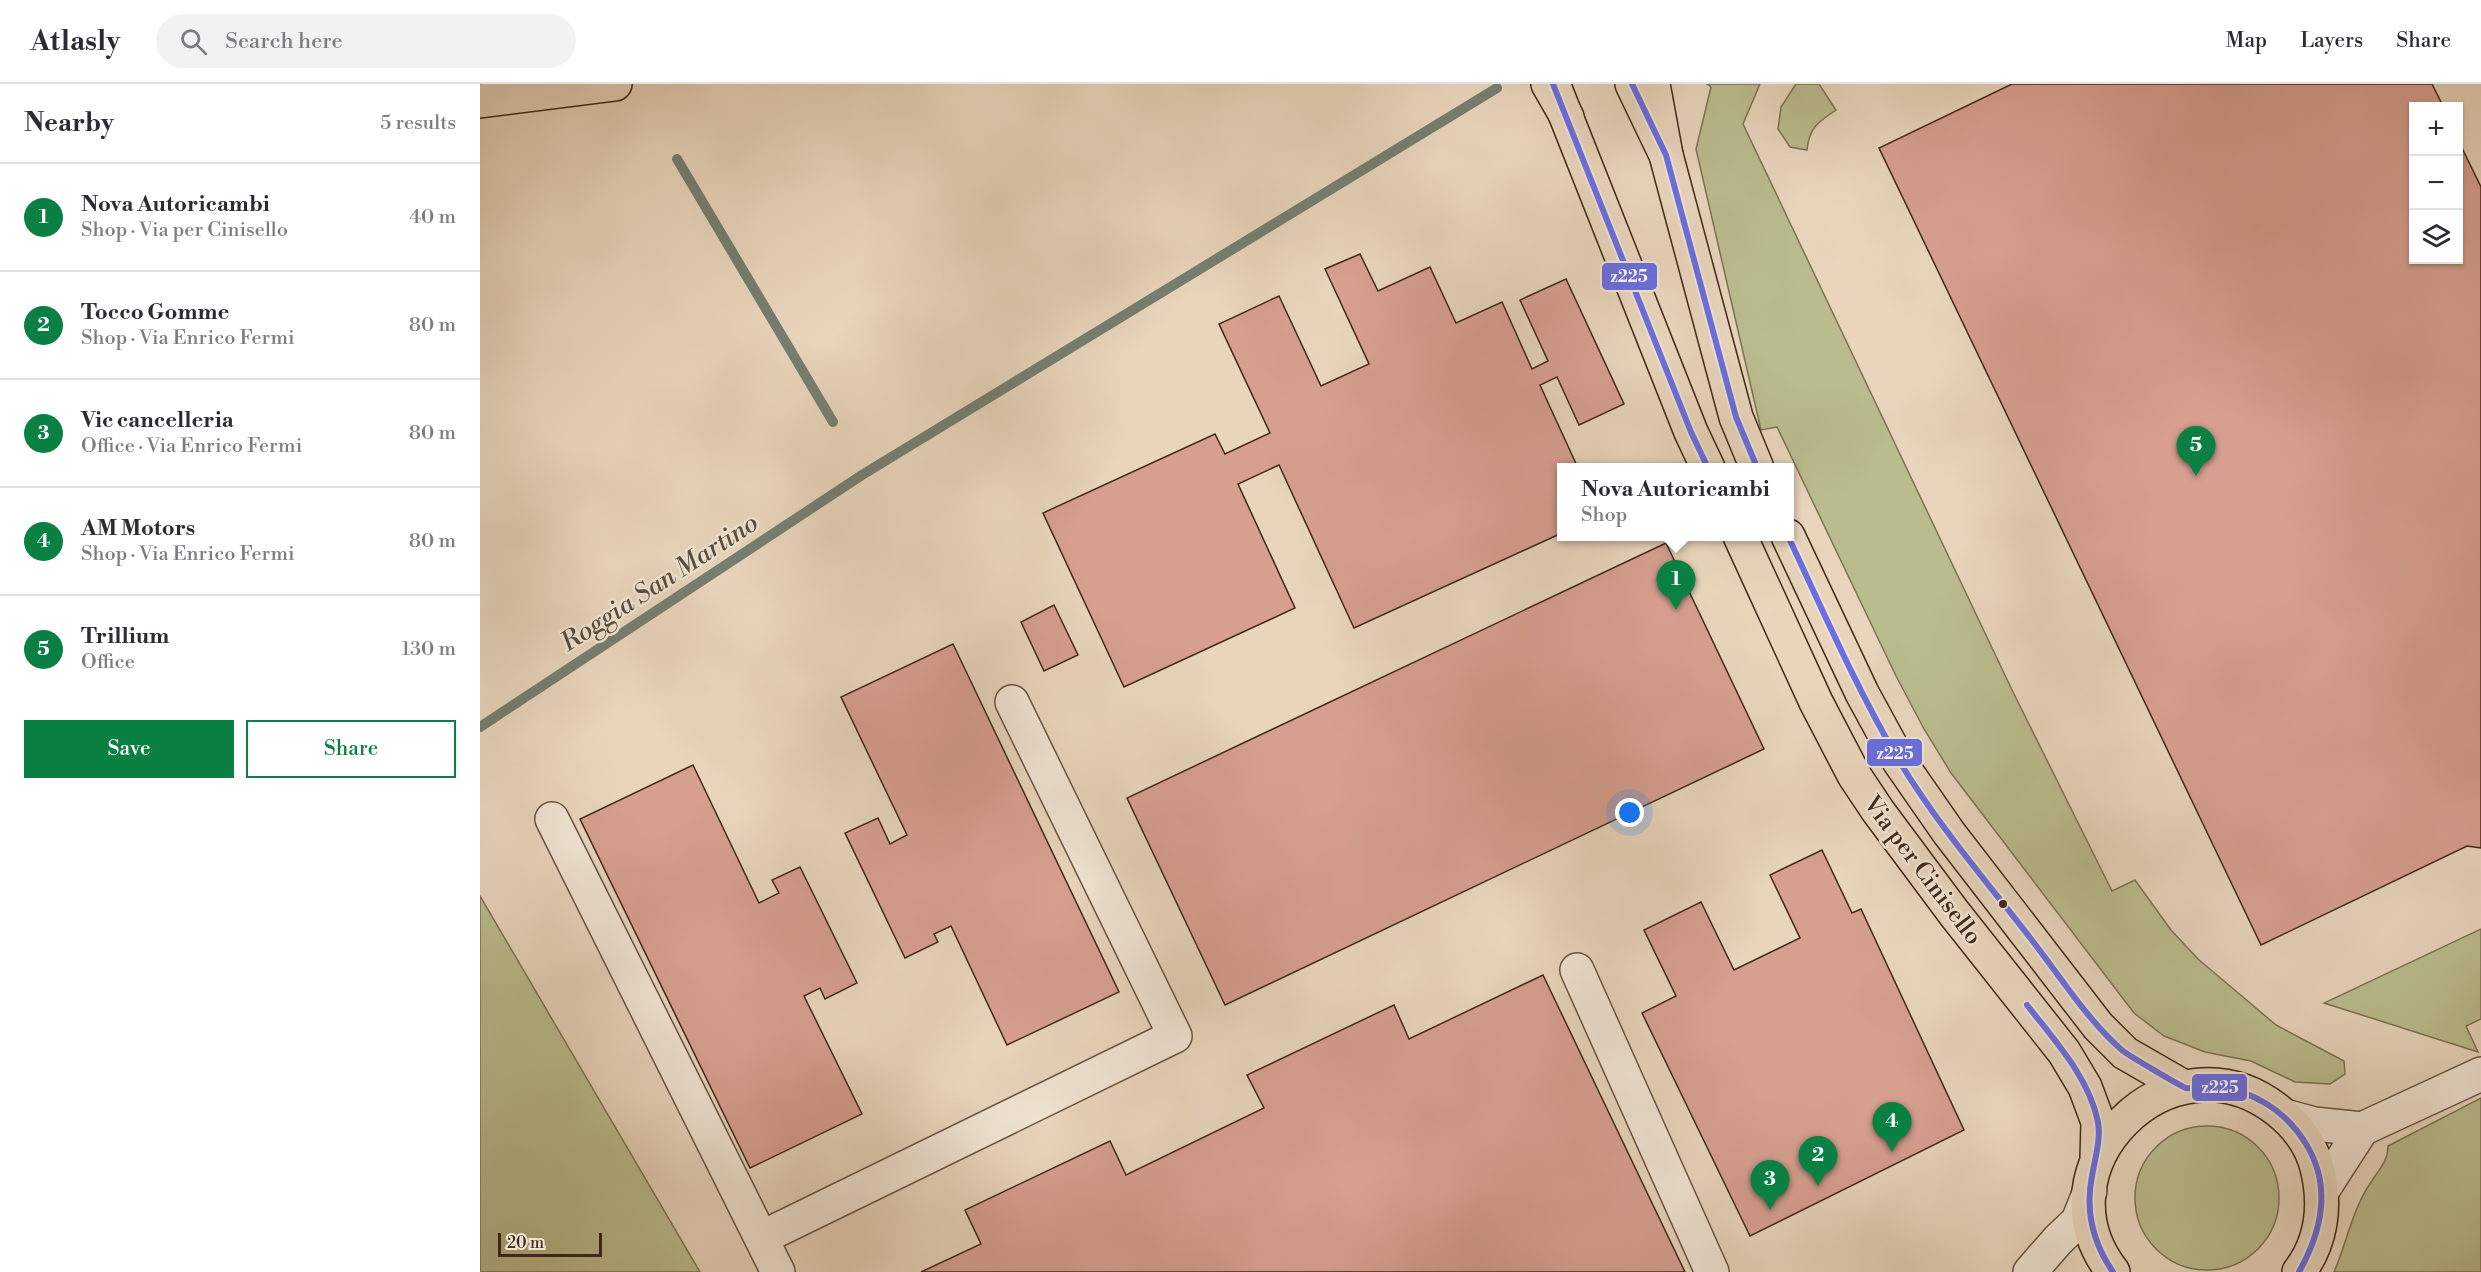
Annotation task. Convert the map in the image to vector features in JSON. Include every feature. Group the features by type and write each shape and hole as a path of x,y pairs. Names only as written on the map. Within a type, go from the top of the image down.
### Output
{"main road":[{"path":"480,101 615,84"},
{"path":"1548,84 1566,117"},
{"path":"1553,84 1691,432 1706,463"},
{"path":"1632,84 1666,154"},
{"path":"1653,84 1666,154 1736,417 1755,463"},
{"name":"Via per Cinisello","path":"1742,541 1816,702 1854,775 1954,913 2064,1052 2085,1087 2098,1122 2097,1159 2090,1191 2090,1216 2095,1241 2113,1272"},
{"name":"Via per Cinisello","path":"1790,541 1862,693 1899,761 1949,833 2098,1026 2125,1053 2184,1088"},
{"name":"Via per Cinisello","path":"2097,1159 2112,1133 2132,1112 2157,1097 2184,1088 2216,1086 2232,1089 2267,1102 2285,1116 2309,1146 2317,1164 2322,1191 2322,1218 2318,1235 2299,1272"}],"street":[{"path":"761,1238 1175,1036 1012,702"},
{"path":"552,819 778,1272"},
{"path":"1577,970 1712,1272"},
{"path":"2285,1116 2314,1124 2362,1128 2481,1074"},
{"path":"2322,1191 2362,1128"},
{"path":"2030,1272 2058,1239 2078,1221 2090,1191"}],"green space":[{"path":"1707,84 1760,84 1743,124 2013,692 2112,891 2135,880 2171,930 2198,959 2276,1025 2344,1061 2345,1074 2330,1084 2295,1082 2251,1061 2205,1052 2164,1036 2134,1013 1951,773 1896,676 1777,427 1761,430 1696,149 1711,87"},
{"path":"1796,84 1819,84 1836,110 1824,118 1812,131 1807,150 1790,147 1778,129 1781,107"},
{"path":"480,896 700,1272 480,1272"},
{"path":"2481,929 2481,1019 2466,1026 2478,1052 2324,1003"},
{"path":"2481,1098 2481,1272 2334,1272 2354,1215 2364,1193 2385,1161 2388,1146"},
{"path":"2207,1126 2235,1131 2258,1147 2274,1170 2279,1198 2274,1226 2258,1249 2235,1265 2207,1270 2179,1265 2156,1249 2140,1226 2135,1198 2140,1170 2156,1147 2179,1131"}],"building":[{"path":"2012,84 2432,84 2441,102 2409,102 2409,264 2463,264 2463,150 2481,187 2481,848 2467,846 2261,945 1879,148"},
{"path":"1360,254 1378,291 1430,267 1456,323 1502,302 1532,369 1548,361 1520,300 1566,279 1624,404 1579,425 1557,377 1540,385 1576,463 1557,463 1557,535 1354,628 1279,465 1238,484 1295,608 1124,687 1043,513 1215,434 1225,454 1270,433 1219,324 1279,296 1321,386 1369,364 1325,269"},
{"path":"1666,543 1764,749 1225,1005 1127,798"},
{"path":"1054,605 1078,655 1044,671 1021,622"},
{"path":"953,644 1119,992 1007,1045 951,926 934,934 938,942 905,958 845,833 878,818 890,844 907,835 841,697"},
{"path":"693,765 759,903 779,893 772,880 800,867 857,983 825,999 820,988 804,996 862,1114 750,1168 580,819"},
{"path":"1822,850 1852,913 1861,909 1964,1130 1750,1236 1642,1013 1676,996 1644,930 1701,902 1734,970 1800,938 1770,875"},
{"path":"1543,975 1685,1272 921,1272 981,1244 965,1210 1110,1141 1126,1175 1264,1108 1247,1075 1394,1005 1409,1039"}],"waterway":[{"name":"Roggia San Martino","path":"480,727 862,475 1497,88"},
{"path":"677,159 833,422"}],"transit line":[{"name":"z225","path":"1553,84 1691,432 1706,463"},
{"name":"z225","path":"1632,84 1666,155 1736,417 1755,463"},
{"name":"z225","path":"1790,541 1854,677 1912,782 2098,1026 2123,1051 2182,1086 2229,1089 2255,1098 2278,1112 2298,1132 2314,1160 2321,1192 2318,1225 2299,1272"},
{"name":"z225","path":"2027,1005 2079,1074 2093,1105 2099,1136 2090,1189 2090,1214 2100,1250 2113,1272"}],"place":[{"name":"Trillium","path":"2196,476"},
{"name":"Nova Autoricambi","path":"1676,610"},
{"name":"AM Motors","path":"1892,1152"},
{"name":"Tocco Gomme","path":"1818,1186"},
{"name":"Vic cancelleria","path":"1770,1210"}]}
